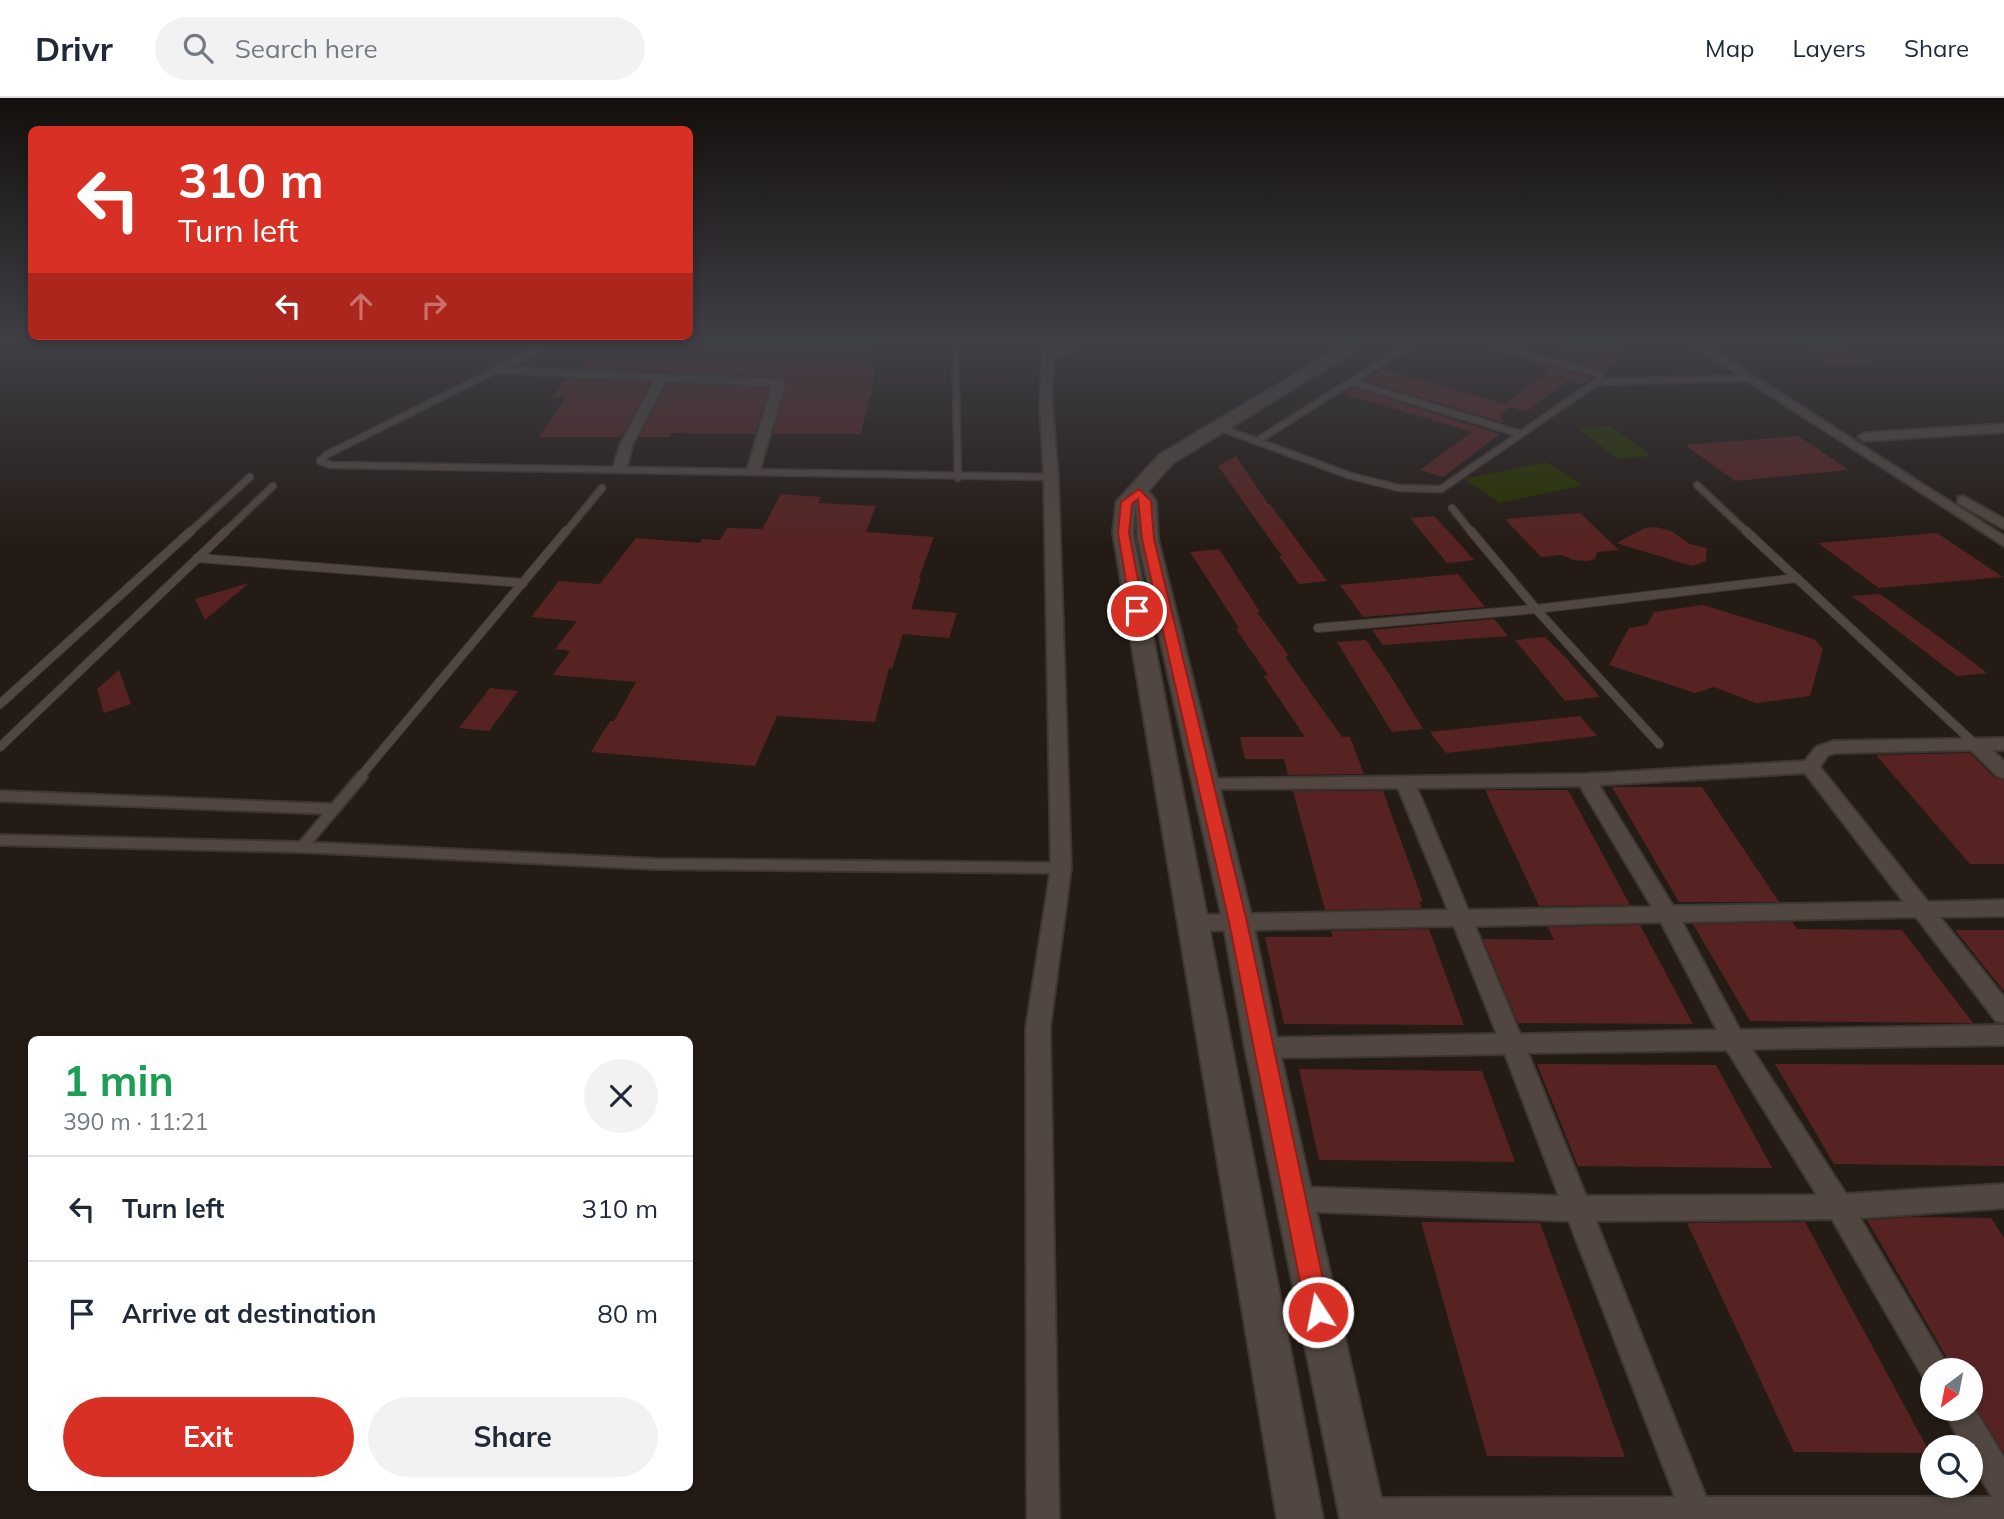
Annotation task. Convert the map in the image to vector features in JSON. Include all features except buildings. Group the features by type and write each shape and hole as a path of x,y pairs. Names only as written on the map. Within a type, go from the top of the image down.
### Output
{"main road":[{"path":"1245,411 1166,458 1149,476 1139,493 1126,502 1124,533 1300,1519"},
{"path":"1139,493 1146,501 1148,539 1238,922 1262,1048 1362,1517"}],"street":[{"path":"620,468 626,445 644,411"},
{"path":"754,470 771,411"},
{"path":"1043,1519 1038,1028 1060,868 1051,477 1047,411"},
{"path":"1801,411 2004,542"},
{"path":"1823,411 2004,525"},
{"path":"1864,437 2004,428"},
{"path":"1976,744 2004,772"},
{"path":"1206,783 1586,780 1810,767 1822,751 1834,747 2004,744"},
{"path":"1810,767 2004,1014"},
{"path":"1586,780 1667,914 1734,1040 1839,1207 1928,1358"},
{"path":"1406,783 1512,1042 1698,1516"},
{"path":"1192,923 2004,908"},
{"path":"1262,1048 2004,1035"},
{"path":"1295,1199 1578,1209 1839,1207 2004,1196"},
{"path":"1965,1421 2004,1488"},
{"path":"1362,1517 2004,1513"}],"lane":[{"path":"413,411 326,455 320,461 331,465 754,470 958,478 1051,477"},
{"path":"956,411 958,478"},
{"path":"1257,441 1304,411"},
{"path":"1449,411 1521,433"},
{"path":"1219,427 1351,476 1399,488 1424,490 1441,489 1552,411"},
{"path":"0,704 250,477"},
{"path":"1697,485 1976,744"},
{"path":"0,747 128,628 273,486"},
{"path":"302,847 602,488"},
{"path":"1452,508 1536,609 1659,744"},
{"path":"197,558 523,583"},
{"path":"1318,628 1536,609 1797,578"},
{"path":"0,796 334,809"},
{"path":"0,839 302,847 655,864 1060,868"}],"green space":[{"path":"1611,426 1651,456 1618,459 1579,429"},
{"path":"1546,462 1584,485 1500,503 1464,479"}],"route":[{"path":"1137,611 1124,533 1126,502 1139,493 1146,501 1145,522 1148,539 1238,922 1318,1312"}]}
